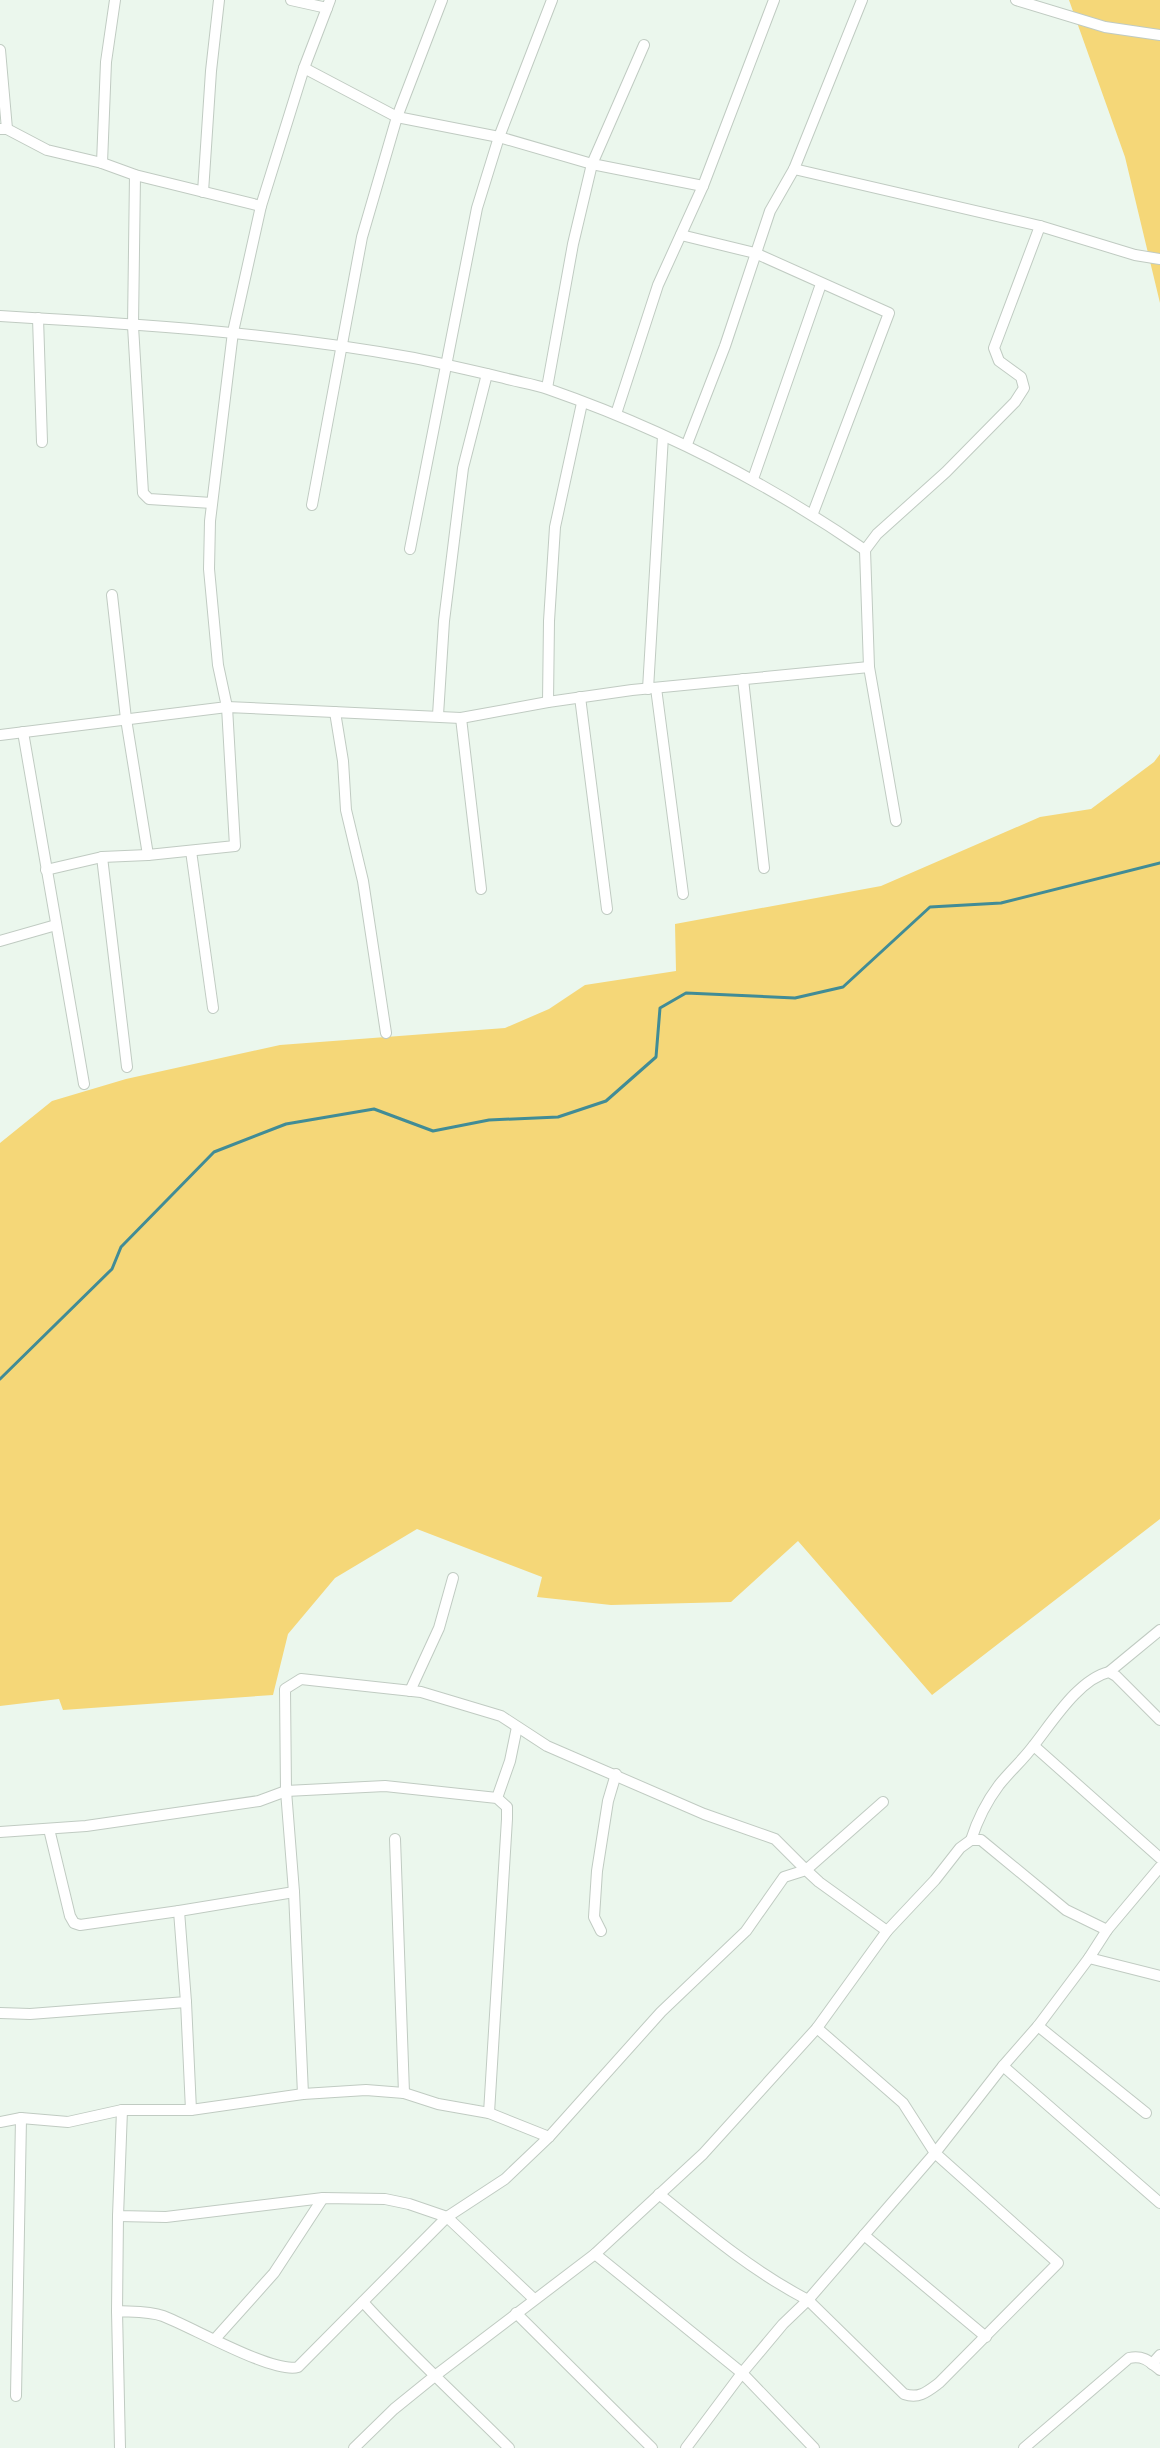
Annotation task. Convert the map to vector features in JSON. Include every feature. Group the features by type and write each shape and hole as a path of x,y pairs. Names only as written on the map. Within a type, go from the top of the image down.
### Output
{"street":[{"path":"102,163 106,62 115,0"},
{"path":"203,192 211,71 220,0"},
{"path":"46,870 102,857 148,855 235,846 227,706 218,665 210,569 212,503 233,332 261,206 304,68 328,4 291,0"},
{"path":"312,505 362,237 397,117 442,0"},
{"path":"410,548 477,208 499,137 552,0"},
{"path":"616,414 658,285 703,186 774,0"},
{"path":"687,444 725,346 770,211 794,168 862,0"},
{"path":"1016,0 1105,27 1160,35"},
{"path":"547,388 574,244 592,164 644,45"},
{"path":"0,50 4,129 47,150 102,163 135,175 261,206"},
{"path":"304,68 397,117 499,137 592,164 703,186"},
{"path":"794,168 1040,226 1135,255 1160,259"},
{"path":"135,175 133,326 143,493 149,499 212,503"},
{"path":"896,821 869,667 865,550 877,534 946,472 1016,402 1024,388 1021,377 999,361 994,348 1040,226"},
{"path":"682,234 755,253 889,312 812,513"},
{"path":"753,479 822,284"},
{"path":"0,316 233,332 341,345 445,364 547,388 687,444 812,513 865,550"},
{"path":"38,318 42,442"},
{"path":"438,715 444,621 462,468 487,374"},
{"path":"548,702 555,527 582,403"},
{"path":"663,436 652,689 683,894"},
{"path":"112,595 126,719 148,855"},
{"path":"0,735 227,706 438,715 461,718 548,702 652,689 869,667"},
{"path":"743,679 764,868"},
{"path":"580,698 607,909"},
{"path":"335,712 343,761 346,810 363,881 386,1033"},
{"path":"461,718 482,889"},
{"path":"23,732 84,1084"},
{"path":"191,850 213,1008"},
{"path":"102,857 127,1067"},
{"path":"0,941 56,925"},
{"path":"410,1691 439,1628 453,1578"},
{"path":"354,2448 394,2409 436,2375 595,2254 703,2154 816,2028 887,1931 935,1880 960,1848 970,1840 976,1824 998,1786 1034,1746 1051,1720 1097,1674 1110,1672 1160,1630"},
{"path":"1110,1672 1160,1720"},
{"path":"303,2094 284,1725 285,1689 301,1679 410,1691 463,1703 501,1716 547,1746 616,1774 704,1814 774,1840 818,1882 887,1931"},
{"path":"497,1798 510,1761 517,1727"},
{"path":"1034,1746 1160,1858"},
{"path":"601,1931 594,1917 597,1871 608,1801 616,1774"},
{"path":"0,1832 49,1829 259,1801 286,1791 385,1786 497,1798 507,1808 507,1819 489,2113"},
{"path":"117,2311 161,2316 270,2364 292,2369 298,2367 447,2217 505,2179 549,2137 661,2012 746,1931 784,1877 806,1870 883,1802"},
{"path":"49,1829 70,1916 74,1923 80,1925 294,1892"},
{"path":"395,1839 404,2093"},
{"path":"970,1840 980,1840 1066,1910 1107,1930"},
{"path":"686,2448 742,2373 783,2324 808,2300 935,2153 1002,2066 1038,2026 1089,1958 1107,1930 1160,1867"},
{"path":"179,1911 186,2002 191,2110"},
{"path":"1089,1958 1160,1976"},
{"path":"0,2014 24,2014 186,2002"},
{"path":"1038,2026 1146,2113"},
{"path":"659,2194 726,2248 780,2286 808,2300 904,2394 913,2397 925,2394 939,2383 1058,2263 935,2153 903,2103 816,2028"},
{"path":"1002,2066 1160,2203"},
{"path":"0,2122 21,2118 68,2122 122,2110 191,2110 303,2094 366,2090 404,2093 438,2104 489,2113 549,2137"},
{"path":"120,2448 117,2311 122,2110"},
{"path":"16,2396 21,2118"},
{"path":"118,2216 166,2217 323,2198 385,2199 409,2204 447,2217 534,2299"},
{"path":"215,2339 274,2272 323,2198"},
{"path":"864,2234 986,2336"},
{"path":"595,2254 742,2373 814,2448"},
{"path":"362,2302 397,2340 436,2375 509,2448"},
{"path":"516,2313 652,2448"},
{"path":"1024,2448 1129,2358 1137,2356 1156,2367 1160,2355"}],"shaded area":[{"path":"1069,0 1160,0 1160,303 1125,157"},
{"path":"1160,754 1160,1519 932,1695 798,1541 731,1602 611,1605 537,1597 542,1577 417,1529 335,1578 288,1634 273,1695 63,1710 59,1699 0,1706 0,1143 52,1101 126,1079 280,1045 505,1028 549,1009 585,985 676,971 675,924 881,886 1040,817 1091,809 1154,762"}],"waterway":[{"path":"0,1379 112,1269 121,1247 214,1152 286,1124 374,1109 433,1131 489,1120 558,1117 606,1101 656,1057 660,1008 686,993 795,998 843,987 930,907 1001,903 1160,863"}]}
